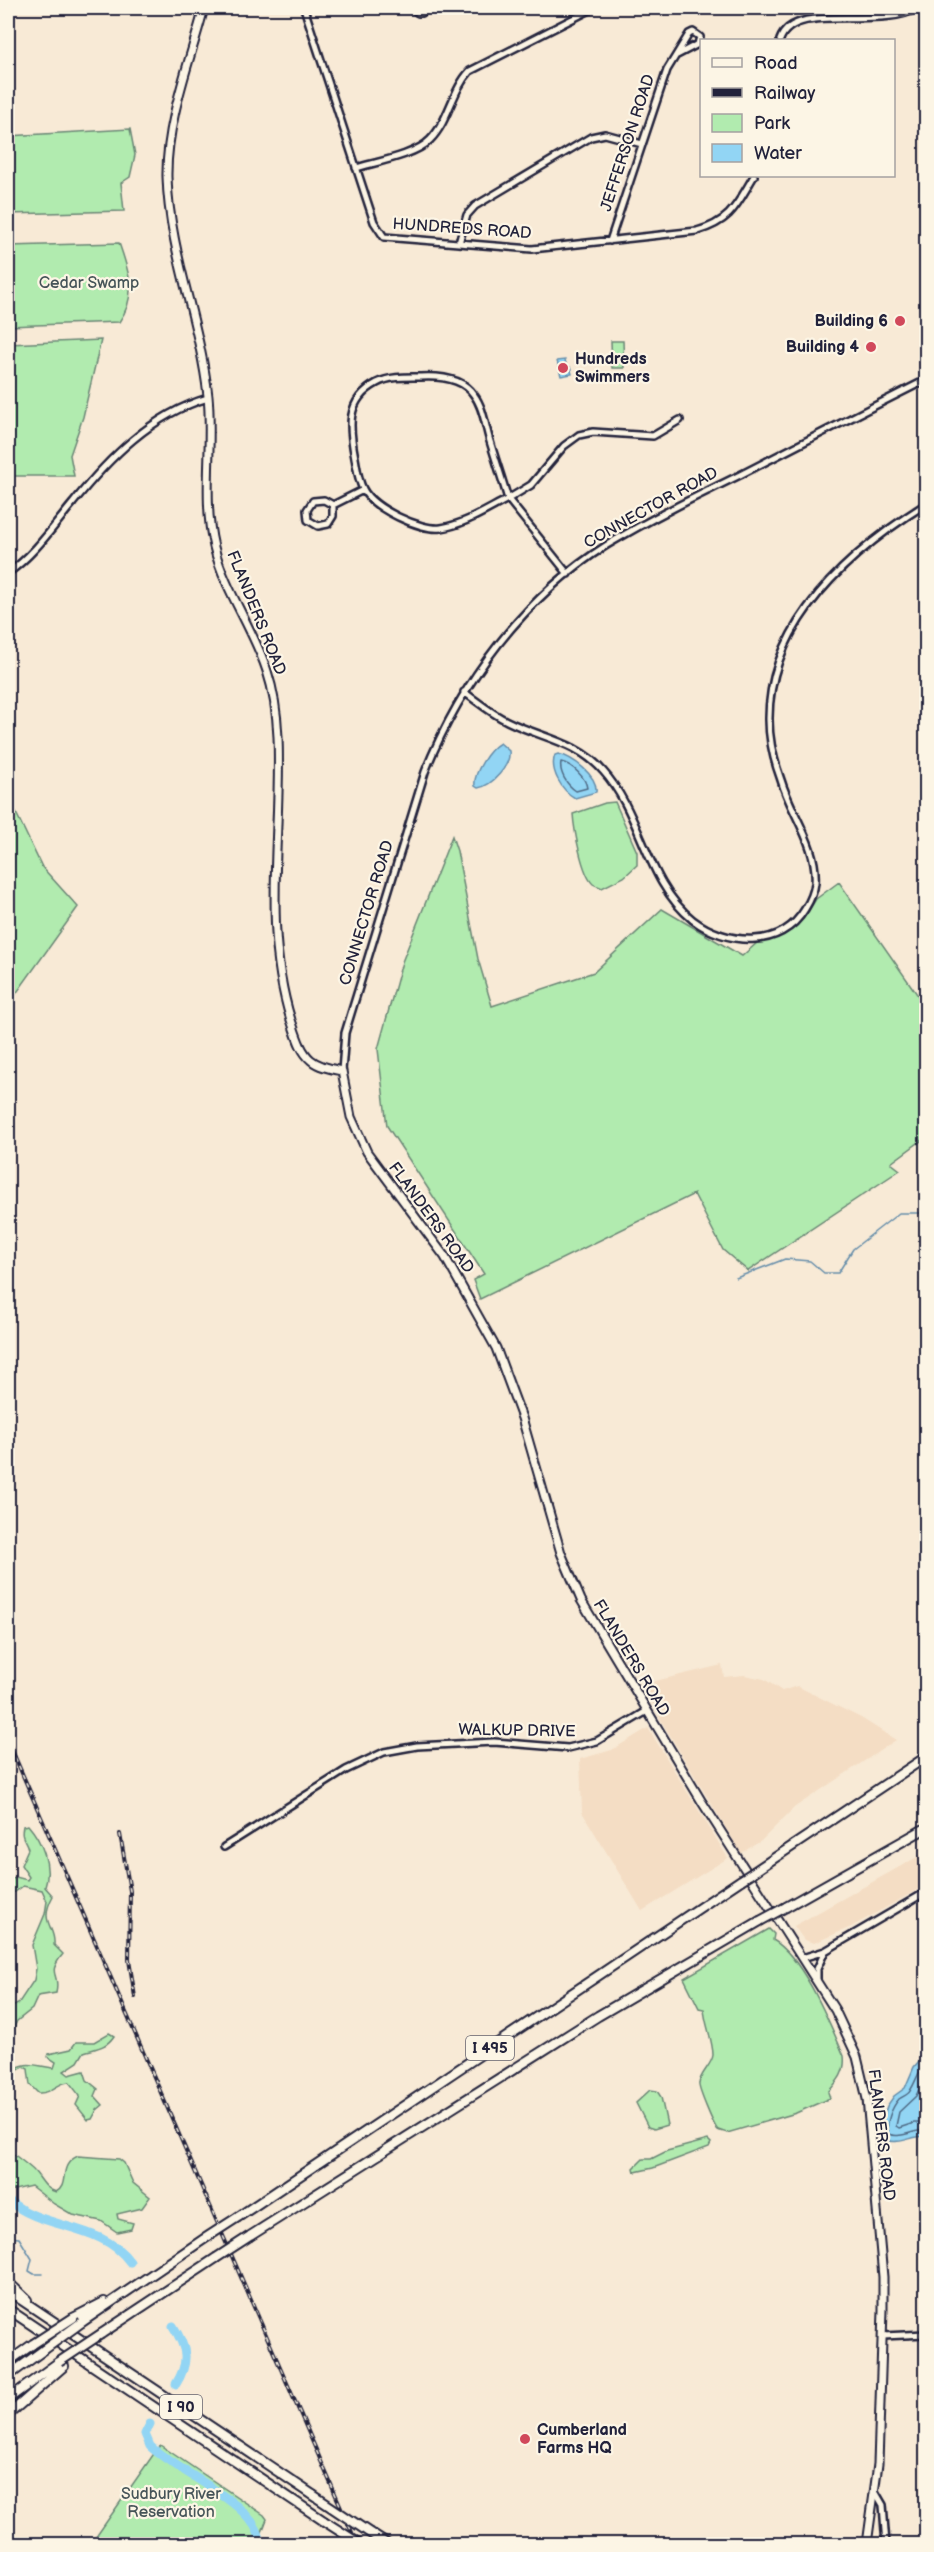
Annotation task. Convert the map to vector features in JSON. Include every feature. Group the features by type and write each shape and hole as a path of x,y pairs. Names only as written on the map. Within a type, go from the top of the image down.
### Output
{"highway":[{"name":"I 495","path":"8,2376 82,2322 204,2239 927,1757"},
{"name":"I 495","path":"8,2399 216,2258 625,1999 927,1828"},
{"path":"8,2282 48,2319"},
{"path":"8,2362 73,2318 132,2288"},
{"name":"I 90","path":"8,2291 387,2544"},
{"name":"I 90","path":"8,2309 360,2544"},
{"path":"8,2415 62,2364"}],"main road":[{"name":"FLANDERS ROAD","path":"204,8 172,128 167,175 172,222 208,398 212,538 226,583 266,669 276,715 278,755 274,919 279,972 294,1028 305,1053 315,1063 342,1071 351,1117 367,1152 450,1264 496,1348 522,1418 571,1581 593,1623 818,1982 849,2037 865,2090 883,2277 880,2438 876,2493 867,2544"}],"street":[{"name":"HUNDREDS ROAD","path":"304,8 374,222 384,237 532,249 708,227 729,216 753,177"},
{"path":"412,8 418,13 422,13 426,8"},
{"path":"356,168 424,145 436,133 463,79 470,71 594,8"},
{"path":"842,10 890,15 917,8"},
{"path":"780,39 788,24 796,16"},
{"name":"JEFFERSON ROAD","path":"610,241 667,70 689,34 693,32 698,34 700,37 698,44 677,55"},
{"path":"459,243 466,215 475,206 591,137 605,134 642,144"},
{"path":"568,574 508,499 475,396 468,388 458,381 441,377 402,378 378,382 360,395 353,405 349,430 363,490 379,506 421,526 431,528 452,525 508,499 531,485 564,446 579,435 593,432 653,435 661,433 680,420"},
{"name":"CONNECTOR ROAD","path":"342,1071 345,1033 414,804 439,738 464,692 517,622 568,574 606,546 927,380"},
{"path":"8,573 34,551 89,483 124,447 182,406 208,398"},
{"path":"333,506 363,490"},
{"path":"324,500 333,506 333,516 328,524 318,526 308,520 307,510 313,501 324,500"},
{"path":"464,692 506,721 576,748 601,768 620,792 664,886 682,910 693,920 705,928 730,938 753,940 776,934 786,929 801,915 815,885 814,863 810,849 782,785 772,753 769,708 777,665 804,615 831,580 869,544 927,504"},
{"name":"WALKUP DRIVE","path":"224,1847 346,1770 384,1752 416,1746 494,1742 568,1748 597,1741 647,1711"},
{"path":"802,1958 825,1951 927,1892"},
{"path":"818,1982 817,1969 825,1951"},
{"path":"883,2336 927,2334"},
{"path":"876,2493 883,2505 886,2544"}],"shaded area":[{"path":"722,1665 724,1677 744,1675 764,1679 782,1691 797,1686 861,1718 896,1740 795,1807 761,1841 741,1853 662,1722 643,1684"},
{"path":"648,1728 728,1858 642,1911 582,1812 580,1759 612,1750"},
{"path":"926,1852 926,1885 851,1927 814,1943 804,1940 794,1926"}],"green space":[{"path":"130,129 135,155 130,177 121,183 124,211 8,214 8,136"},
{"name":"Cedar Swamp","path":"119,243 126,264 130,293 125,312 119,322 8,326 8,246"},
{"name":"Cedar Swamp","path":"101,340 83,417 70,455 74,476 8,476 8,344"},
{"path":"611,341 623,341 624,368 612,368"},
{"path":"8,796 42,867 78,907 8,1005"},
{"path":"615,802 637,852 637,865 624,877 602,888 593,884 585,871 573,814"},
{"path":"452,836 478,959 492,1006 594,972 662,909 742,956 757,943 777,938 793,929 816,899 839,882 926,1007 926,1137 891,1163 900,1170 748,1271 723,1250 694,1194 480,1299 473,1280 484,1274 387,1126 378,1049 402,962"},
{"path":"28,1825 38,1838 44,1854 47,1871 45,1887 53,1896 47,1918 53,1933 54,1945 63,1954 54,1970 57,1981 56,1993 38,1996 32,2009 17,2021 8,2033 8,2009 18,2004 34,1980 36,1969 32,1945 45,1914 47,1901 42,1890 23,1886 15,1892 8,1893 8,1881 16,1877 27,1880 29,1877 21,1865 28,1849 22,1830 23,1826"},
{"path":"769,1929 774,1934 773,1940 795,1961 814,1992 844,2056 844,2067 838,2080 828,2092 830,2098 796,2113 727,2133 716,2127 699,2087 701,2076 711,2062 713,2050 704,2009 699,2008 684,1978"},
{"path":"109,2033 114,2036 108,2043 84,2052 78,2062 64,2071 69,2075 84,2071 87,2080 98,2089 95,2096 103,2105 92,2119 88,2120 76,2105 80,2096 69,2082 47,2092 38,2093 30,2085 28,2069 24,2067 18,2070 8,2089 8,2073 20,2066 31,2064 54,2068 56,2062 48,2057 49,2054 71,2049 76,2042 94,2042"},
{"path":"650,2090 657,2091 661,2097 667,2125 654,2129 648,2127 636,2103"},
{"path":"708,2140 711,2143 709,2147 653,2168 635,2172 634,2168 643,2159 651,2159 667,2151"},
{"path":"8,2150 33,2170 46,2186 56,2192 62,2185 68,2164 78,2156 119,2159 124,2163 133,2183 150,2197 142,2208 117,2214 118,2219 133,2223 131,2229 117,2232 101,2221 73,2215 31,2186 10,2191 8,2202"},
{"name":"Sudbury River Reservation","path":"160,2445 264,2515 267,2519 260,2544 91,2544"}],"water":[{"name":"Hundreds Swimmers","path":"565,360 572,374 561,376 557,361"},
{"path":"500,743 509,751 507,762 494,779 478,788 475,786 475,781 479,768 491,750"},
{"path":"555,755 571,759 589,774 596,786 596,792 575,798 570,795 555,773 554,761"},
{"path":"926,2053 926,2136 901,2141 885,2140 880,2132 880,2126 887,2106 894,2096 905,2088 914,2067"}],"waterway":[{"path":"736,1278 785,1259 810,1261 824,1273 838,1273 853,1249 899,1213 926,1213"},
{"path":"8,2200 38,2217 104,2240 118,2249 130,2262"},
{"path":"8,2206 11,2203"},
{"path":"8,2237 19,2238 32,2259 29,2271 34,2274 43,2274"},
{"path":"173,2326 185,2355 183,2368 176,2384"},
{"path":"150,2424 145,2434 150,2446 233,2503 247,2516 257,2530 260,2544"}],"railway":[{"path":"8,1741 357,2544"},
{"path":"120,1834 130,1891 129,1960 135,1997"}],"place":[{"name":"Building 6","path":"900,321"},
{"name":"Building 4","path":"871,347"},
{"name":"Hundreds Swimmers","path":"563,368"},
{"name":"Cumberland Farms HQ","path":"525,2439"}]}
